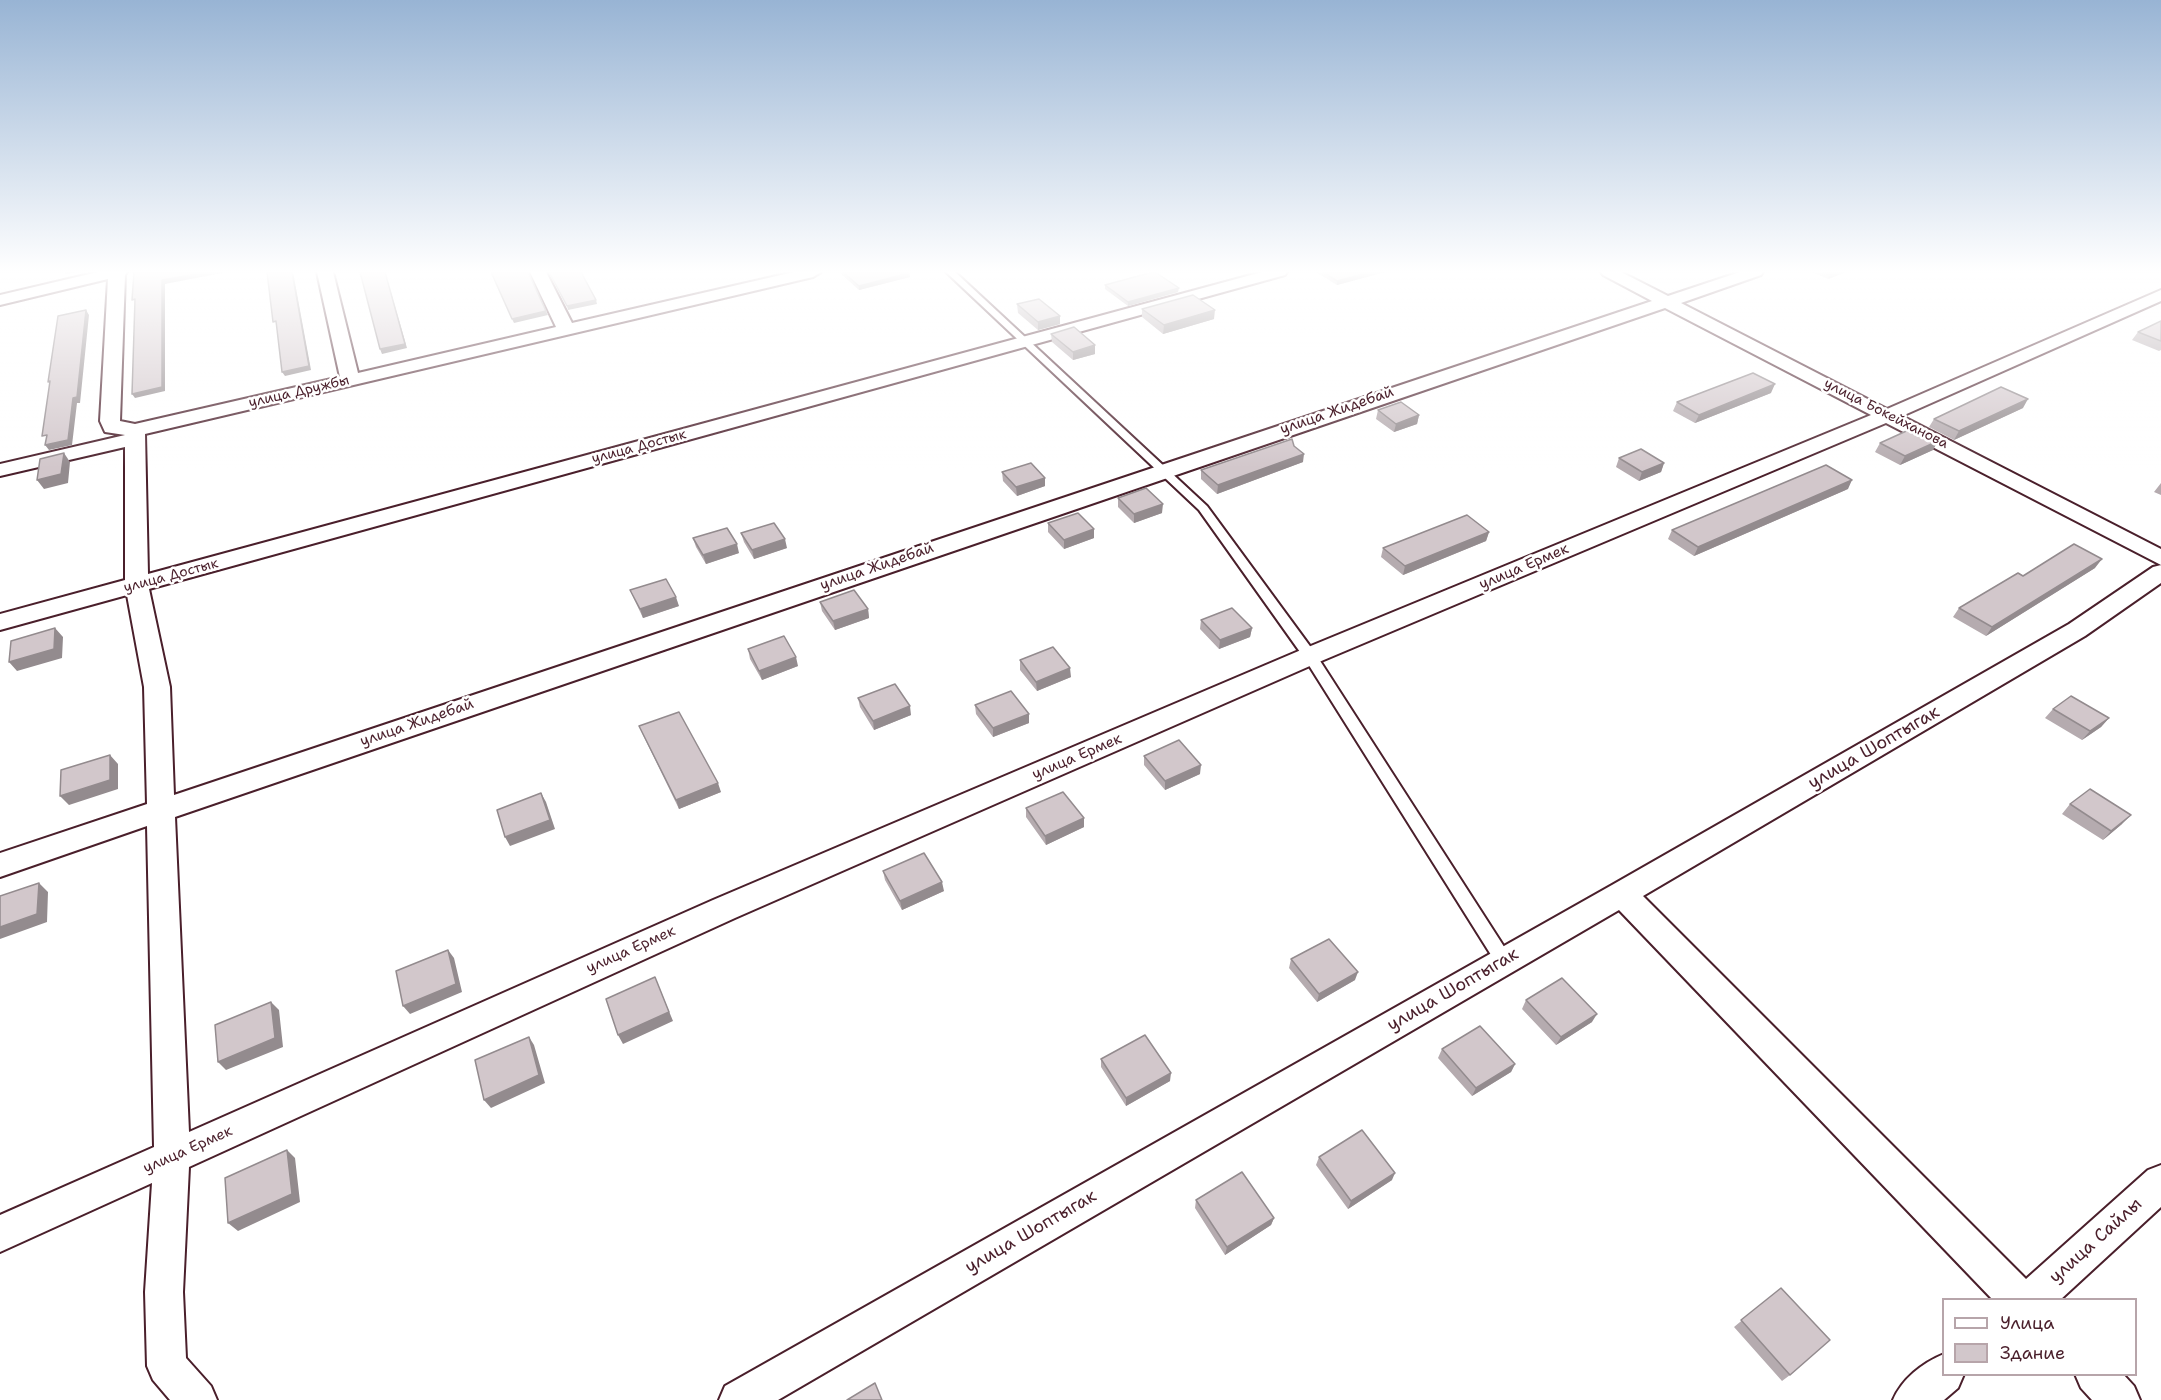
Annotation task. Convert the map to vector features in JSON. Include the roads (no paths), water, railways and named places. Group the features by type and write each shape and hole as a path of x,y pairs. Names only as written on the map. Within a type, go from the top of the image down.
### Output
{"street":[{"path":"114,337 110,420 112,428 135,434 137,586 158,687 172,1157 164,1292 167,1366 197,1400"},
{"path":"340,337 350,380"},
{"name":"улица Дружбы","path":"0,470 350,380 531,337"},
{"name":"улица Достык","path":"0,622 1043,337"},
{"name":"улица Жидебай","path":"0,865 1557,337"},
{"name":"улица Бокейханова","path":"1736,337 2161,558"},
{"name":"улица Ермек","path":"0,1234 658,938 1310,656 1889,415 2065,337"},
{"name":"улица Шоптыгак","path":"739,1400 1622,894 2077,630 2161,572"},
{"path":"1622,894 2019,1298"},
{"name":"улица Сайлы","path":"2032,1298 2161,1183"},
{"path":"1913,1400 1942,1376"},
{"path":"2097,1376 2120,1400"}],"lane":[{"path":"1021,337 1203,508 1310,656 1504,961"}]}
